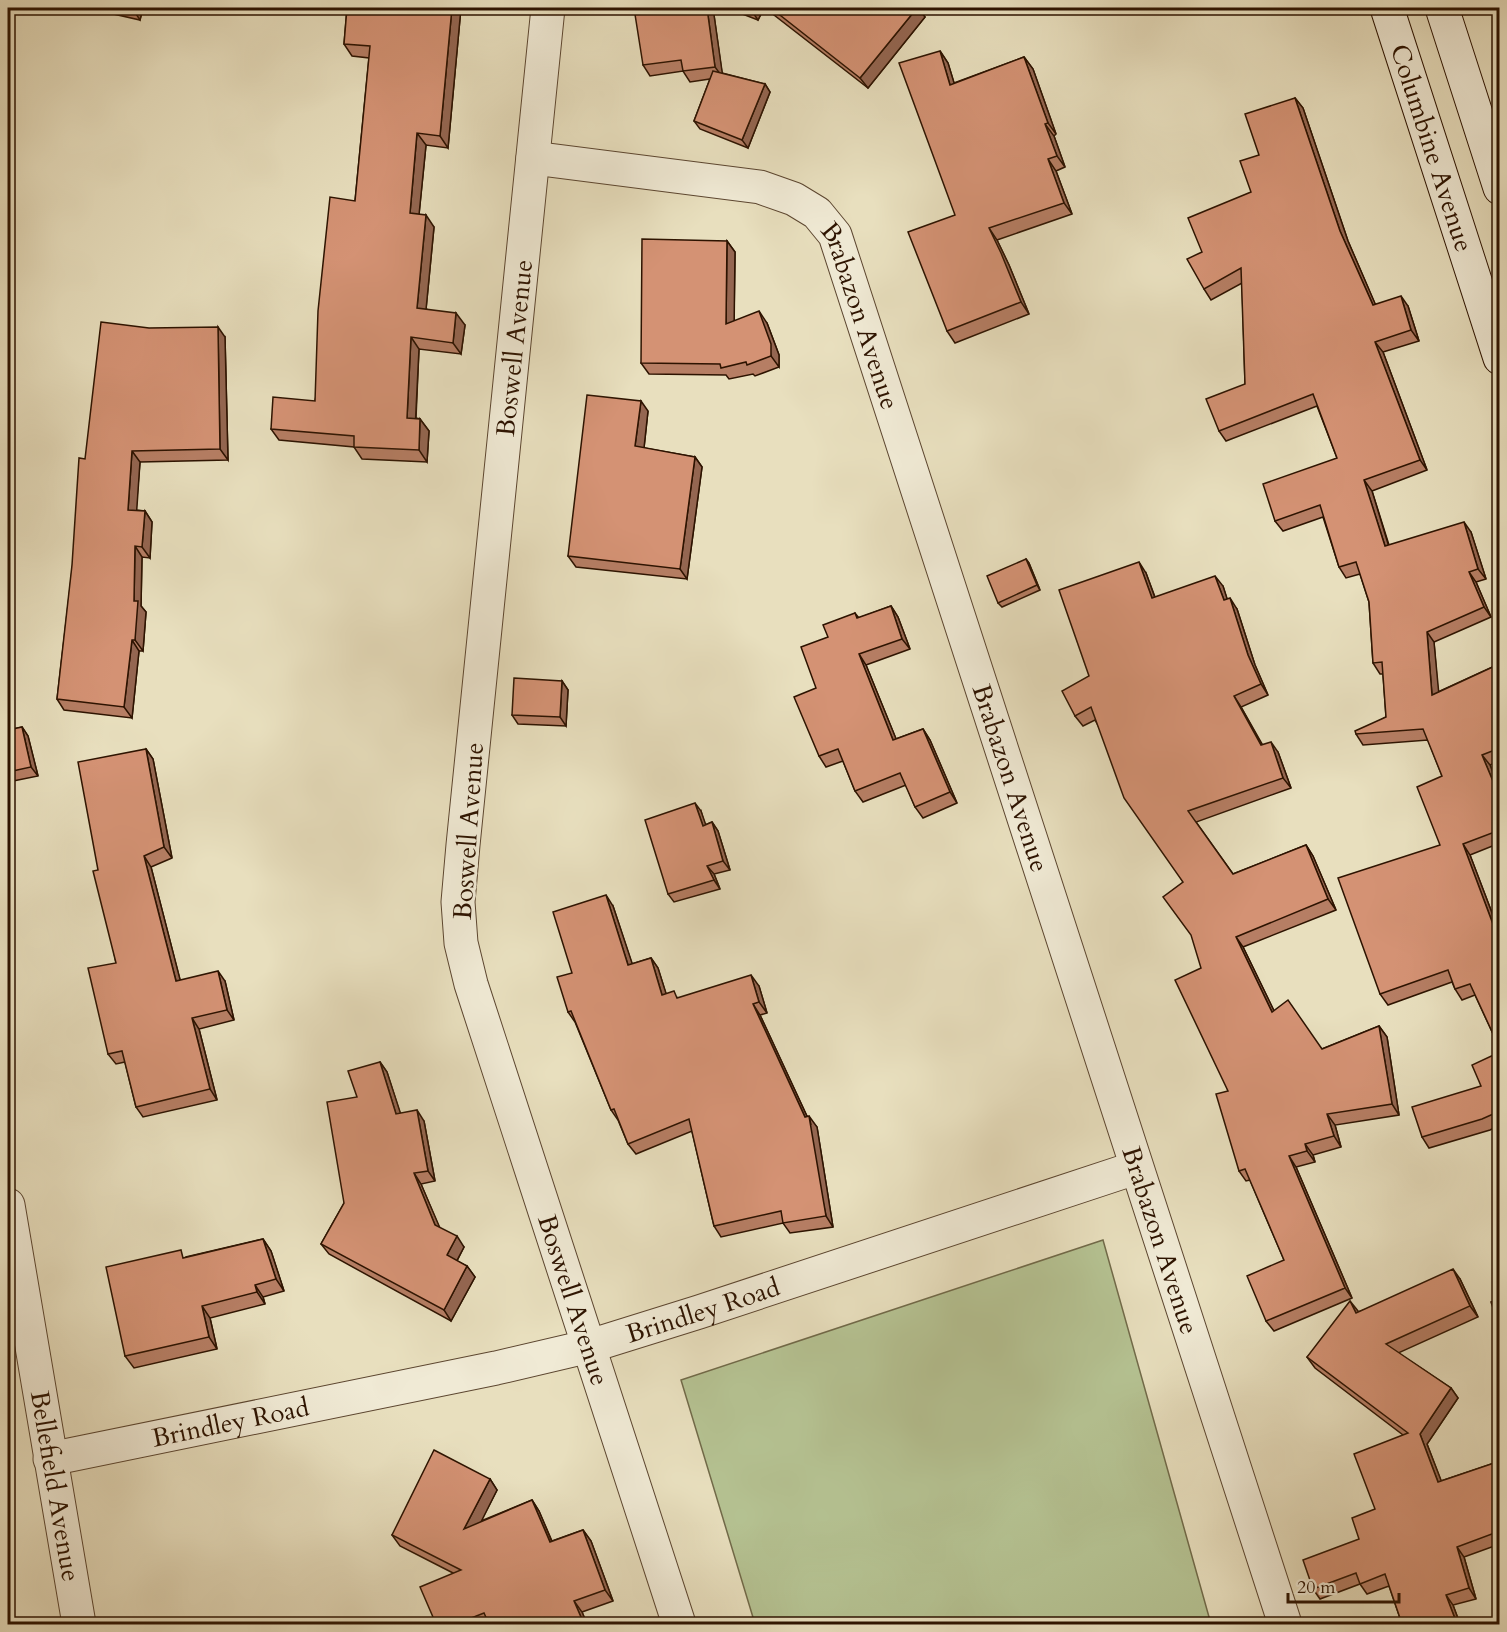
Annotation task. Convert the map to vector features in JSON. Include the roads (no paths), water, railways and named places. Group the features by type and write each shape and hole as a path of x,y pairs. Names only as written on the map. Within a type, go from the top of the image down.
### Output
{"street":[{"name":"Boswell Avenue","path":"548,8 458,902 462,943 471,984 679,1624"},
{"name":"Columbine Avenue","path":"1387,8 1500,358"},
{"name":"Columbine Avenue","path":"1442,8 1500,188"},
{"path":"1438,167 1490,157"},
{"name":"Brabazon Avenue","path":"533,158 760,187 794,200 817,213 835,235 1135,1168 1285,1624"},
{"name":"Brindley Road","path":"50,1460 495,1368 590,1346 1135,1168"},
{"name":"Bellefield Avenue","path":"8,1205 79,1624"}]}
